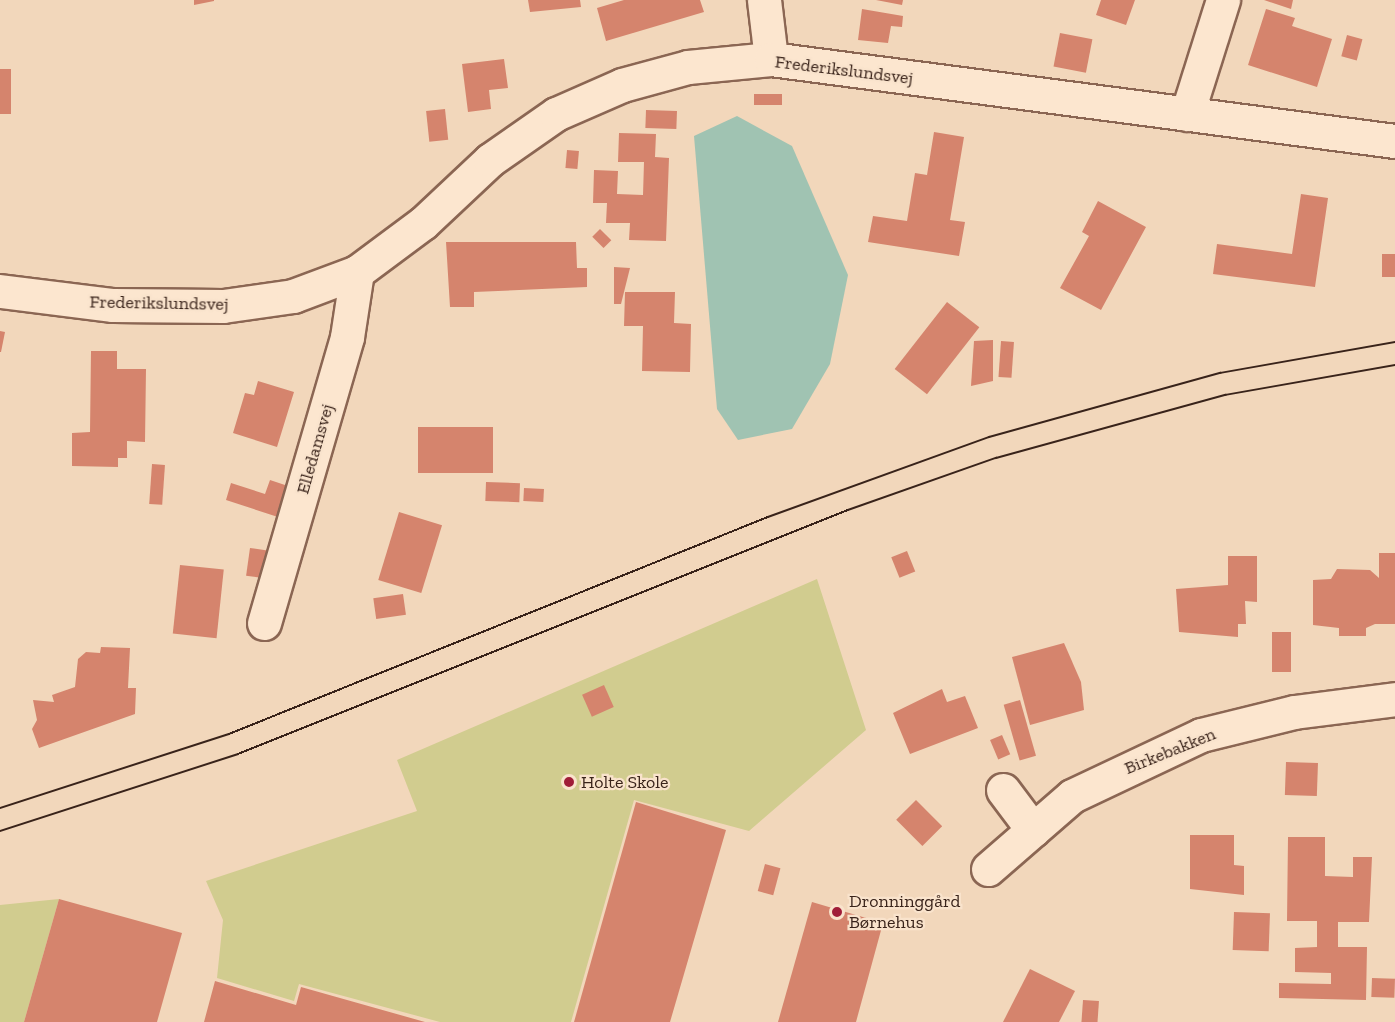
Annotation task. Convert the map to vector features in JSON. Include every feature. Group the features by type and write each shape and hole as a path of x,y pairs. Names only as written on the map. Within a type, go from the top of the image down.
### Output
{"street":[{"path":"764,0 771,59"},
{"path":"1187,114 1223,0"},
{"name":"Frederikslundsvej","path":"0,291 113,305 223,306 293,296 357,272 423,223 490,160 556,114 622,85 688,67 771,59 1395,141"},
{"name":"Elledamsvej","path":"264,623 347,338 357,272"},
{"name":"Birkebakken","path":"988,869 1072,796 1201,735 1294,712 1395,699"},
{"path":"1003,790 1033,830"}],"shaded area":[{"path":"737,116 792,146 848,275 830,364 792,429 738,440 717,409 694,136"},
{"name":"Holte Skole","path":"817,579 866,730 749,831 634,800 571,1022 440,1022 299,984 294,1001 217,978 223,920 206,881 417,811 397,760"},
{"path":"59,899 24,1022 0,1022 0,905"}],"building":[{"path":"194,0 214,0 214,1 194,5"},
{"path":"528,0 580,0 581,7 530,12"},
{"path":"624,0 700,0 704,12 606,41 597,8"},
{"path":"876,0 903,0 902,5"},
{"path":"1101,0 1135,0 1126,25 1096,15"},
{"path":"1264,0 1293,0 1291,9"},
{"path":"862,9 903,16 902,27 891,26 888,43 858,40"},
{"path":"1266,9 1295,18 1292,26 1332,39 1317,87 1248,65"},
{"path":"1060,33 1092,39 1086,73 1054,66"},
{"path":"1347,35 1362,39 1357,60 1341,56"},
{"path":"504,59 508,88 489,90 491,109 468,112 462,64"},
{"path":"0,69 11,69 11,114 0,114"},
{"path":"754,94 782,94 782,105 754,105"},
{"path":"445,109 448,140 429,142 426,111"},
{"path":"646,110 677,111 676,129 645,128"},
{"path":"934,132 964,137 950,220 965,222 959,256 868,242 873,216 907,221 915,173 927,175"},
{"path":"619,133 656,134 655,157 669,158 666,241 629,240 630,223 606,223 607,203 593,203 594,170 618,171 617,194 643,195 644,162 618,162"},
{"path":"567,150 579,151 577,169 565,168"},
{"path":"1301,194 1328,198 1315,287 1213,274 1217,244 1292,254"},
{"path":"1098,201 1146,227 1101,310 1060,288 1089,236 1082,232"},
{"path":"600,229 611,240 604,248 592,237"},
{"path":"446,242 576,242 577,268 587,268 587,287 474,292 474,307 450,307"},
{"path":"1382,254 1395,254 1395,277 1382,277"},
{"path":"614,267 630,268 621,304 614,304"},
{"path":"625,292 675,292 674,323 691,324 690,372 642,371 643,326 624,326"},
{"path":"947,302 979,327 927,394 895,369"},
{"path":"0,331 5,332 1,352 0,352"},
{"path":"993,340 993,381 971,386 974,341"},
{"path":"1001,341 1014,342 1011,378 998,377"},
{"path":"91,351 117,351 117,369 146,369 145,442 127,441 127,458 118,458 118,467 72,466 72,433 90,432"},
{"path":"258,381 294,392 277,447 233,433 245,393 254,395"},
{"path":"418,427 493,427 493,473 418,473"},
{"path":"152,464 165,465 162,505 149,504"},
{"path":"270,480 291,487 281,518 226,500 231,483 265,494"},
{"path":"486,482 520,483 519,502 485,501"},
{"path":"524,488 544,489 543,502 523,501"},
{"path":"399,512 442,525 421,593 378,580"},
{"path":"250,548 271,551 267,579 246,576"},
{"path":"907,551 915,571 899,578 891,557"},
{"path":"1379,553 1395,553 1395,624 1375,624 1366,628 1366,636 1339,636 1339,628 1313,625 1313,580 1331,579 1337,569 1370,570 1379,578"},
{"path":"1228,556 1257,556 1257,602 1245,601 1246,624 1238,624 1238,637 1179,632 1176,589 1228,585"},
{"path":"180,565 224,570 217,638 173,634"},
{"path":"403,594 406,615 376,619 373,598"},
{"path":"1272,632 1291,632 1291,672 1272,672"},
{"path":"1064,643 1081,682 1084,710 1030,725 1012,657"},
{"path":"101,647 130,648 128,688 136,688 135,714 39,748 32,729 37,720 33,700 54,702 52,695 75,687 78,659 86,652 100,653"},
{"path":"604,685 614,707 592,717 582,695"},
{"path":"942,689 947,702 965,696 978,728 910,754 893,713"},
{"path":"1020,700 1036,756 1020,760 1004,705"},
{"path":"1002,735 1010,754 998,759 990,740"},
{"path":"1286,762 1318,763 1317,796 1285,795"},
{"path":"916,800 942,826 922,846 896,820"},
{"path":"636,802 726,830 670,1022 574,1022"},
{"path":"1190,835 1234,835 1234,865 1244,866 1244,895 1190,889"},
{"path":"1288,837 1325,837 1325,876 1353,877 1353,857 1372,857 1369,922 1338,922 1338,947 1367,947 1366,1000 1279,998 1279,983 1331,984 1331,973 1295,972 1295,948 1317,947 1317,921 1287,921"},
{"path":"765,864 780,868 773,895 758,891"},
{"path":"59,899 182,933 157,1022 24,1022"},
{"path":"812,902 883,923 856,1022 778,1022"},
{"path":"1234,912 1270,913 1269,951 1233,950"},
{"path":"1030,969 1075,991 1059,1022 1003,1022"},
{"path":"1372,978 1395,979 1394,998 1371,997"},
{"path":"215,981 296,1005 301,987 425,1022 204,1022"},
{"path":"1083,1000 1099,1001 1098,1022 1081,1022"}],"tram line":[{"path":"0,808 229,734 768,517 989,437 1220,373 1395,342"},
{"path":"0,831 238,754 848,510 996,458 1225,395 1395,365"}],"place":[{"name":"Holte Skole","path":"569,782"},
{"name":"Dronninggård Børnehus","path":"837,912"}]}
